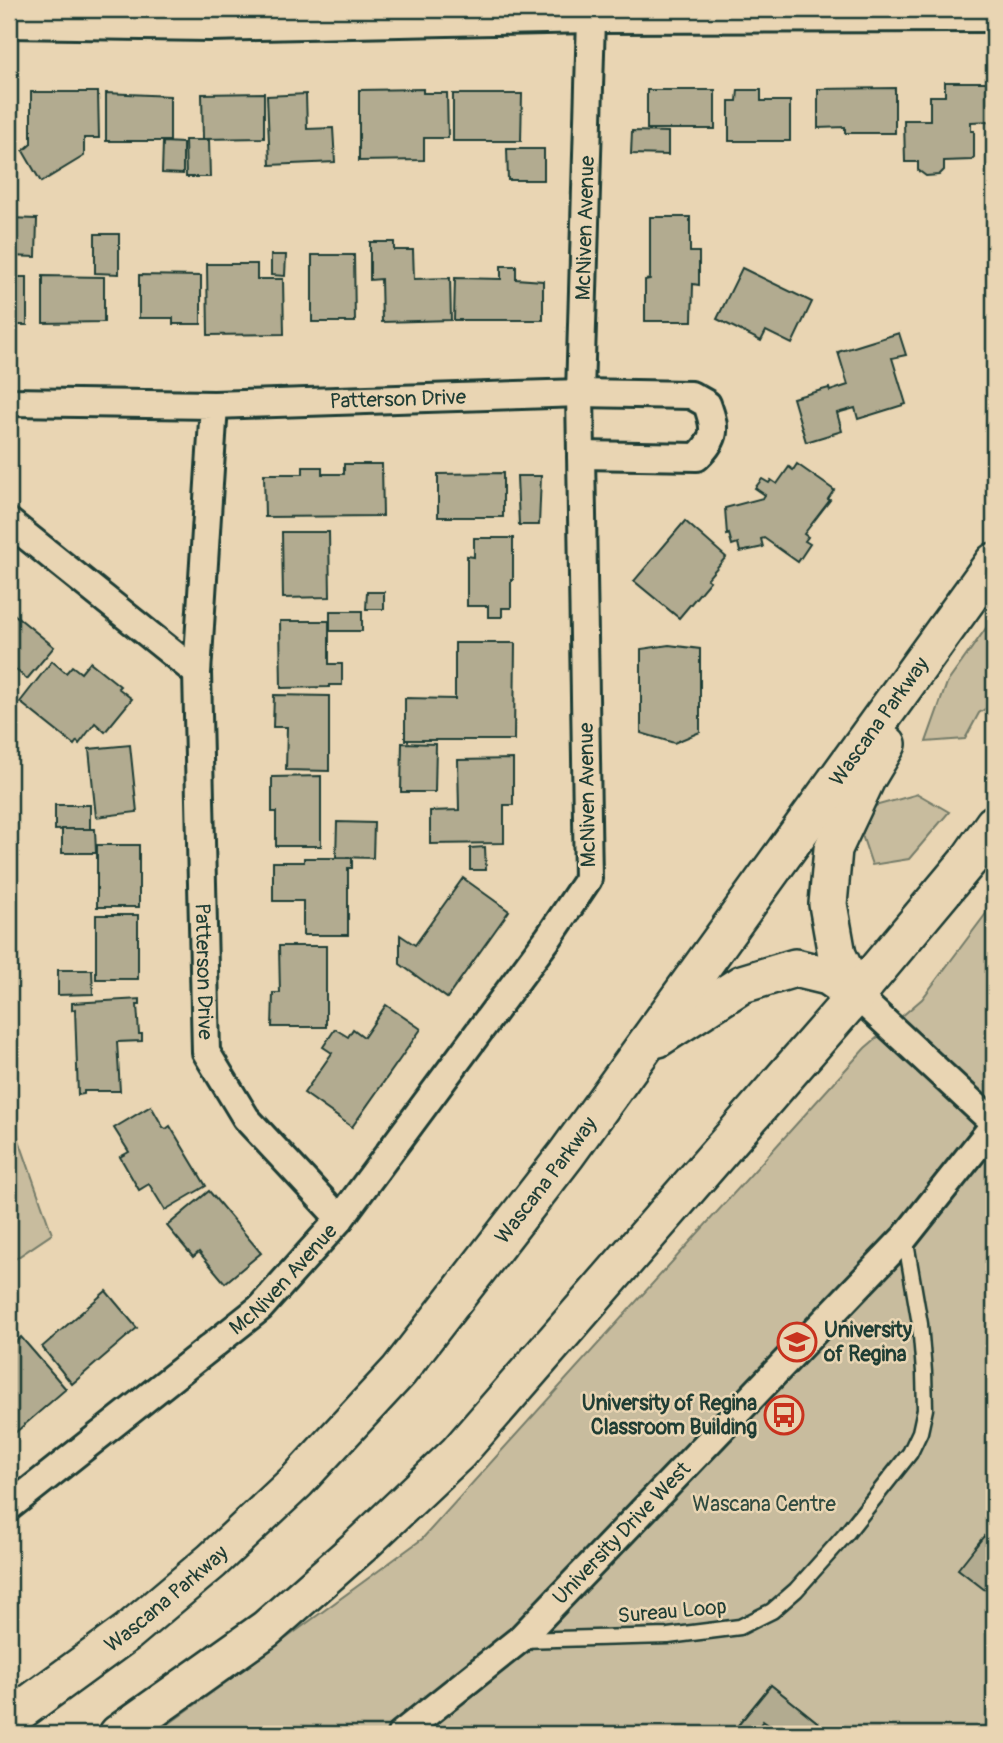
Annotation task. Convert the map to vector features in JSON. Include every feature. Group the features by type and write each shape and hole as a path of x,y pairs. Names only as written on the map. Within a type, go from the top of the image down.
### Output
{"main road":[{"name":"Wascana Parkway","path":"9,1718 128,1632 212,1561 297,1481 399,1371 566,1155 994,562"},
{"path":"856,995 837,955 828,904 833,849 866,779 973,594"},
{"path":"118,1734 266,1629 360,1546 458,1453 856,995 968,861 994,824"},
{"path":"642,1048 741,984 795,968 828,976 856,995"}],"street":[{"path":"18,19 209,27 394,16 591,19 806,13 994,18"},
{"name":"McNiven Avenue","path":"9,1507 260,1308 340,1219 550,937 588,879 580,393 591,19"},
{"name":"Patterson Drive","path":"9,402 214,405 580,393 691,395 707,404 714,424 710,445 697,457 581,456"},
{"name":"Patterson Drive","path":"214,405 197,673 206,1052 246,1118 340,1219"},
{"path":"9,522 197,673"},
{"path":"856,995 994,1124"},
{"name":"University Drive West","path":"401,1734 519,1640 905,1237 994,1124"}],"lane":[{"name":"Sureau Loop","path":"519,1640 668,1636 740,1626 772,1611 796,1590 846,1534 910,1453 920,1432 925,1409 924,1372 920,1324 905,1237"}],"green space":[{"path":"994,617 994,703 979,713 965,739 926,742 947,683"},
{"path":"918,794 949,812 909,859 872,865 862,835 871,807"},
{"name":"Wascana Centre","path":"994,903 994,1734 155,1734 422,1539 865,1048 922,999"},
{"path":"9,989 17,1134 52,1234 9,1263"}],"building":[{"path":"945,82 994,82 994,121 971,122 971,131 974,131 972,160 944,161 944,170 939,175 926,176 918,170 918,162 905,162 904,120 930,120 930,96 945,96"},
{"path":"895,88 895,133 845,133 845,127 818,128 818,89"},
{"path":"423,89 423,93 447,93 448,138 424,138 424,160 359,161 359,90"},
{"path":"647,90 715,90 715,129 647,129"},
{"path":"738,90 761,90 761,101 790,101 790,141 729,141 729,101 737,101"},
{"path":"31,92 98,92 99,138 84,138 84,156 41,182 23,151 31,144"},
{"path":"106,93 170,96 170,141 106,141"},
{"path":"264,93 264,138 203,139 202,94"},
{"path":"306,94 307,129 333,128 335,162 270,165 267,96"},
{"path":"453,94 522,94 521,141 453,141"},
{"path":"632,131 668,132 668,155 631,154"},
{"path":"185,140 209,140 210,177 186,177"},
{"path":"163,142 183,143 183,174 162,173"},
{"path":"507,149 544,149 544,180 508,180"},
{"path":"650,217 690,217 690,252 699,252 699,285 693,284 692,321 645,321 645,280 650,279"},
{"path":"9,218 37,219 36,257 9,256"},
{"path":"95,234 119,234 119,274 95,273"},
{"path":"370,242 394,242 394,250 413,250 414,279 450,278 451,320 382,322 381,279 370,280"},
{"path":"271,255 286,255 285,276 271,275"},
{"path":"312,255 354,255 355,322 312,322"},
{"path":"207,264 257,264 257,279 283,279 284,334 208,335"},
{"path":"501,266 516,266 516,279 543,281 543,320 454,320 455,278 501,279"},
{"path":"742,268 812,302 792,344 766,331 761,341 717,319"},
{"path":"139,275 201,276 201,324 173,324 173,318 139,318"},
{"path":"43,276 104,277 104,322 43,323"},
{"path":"9,277 27,277 27,325 9,325"},
{"path":"899,333 906,355 892,358 906,404 858,419 855,408 837,413 842,431 806,442 793,398 848,385 838,352"},
{"path":"344,464 382,464 383,516 265,517 264,474 303,474 303,467 322,467 322,474 344,474"},
{"path":"797,464 834,490 828,499 830,500 804,534 808,537 805,541 810,544 798,562 764,538 761,539 763,547 740,552 738,543 732,545 729,534 727,535 725,508 763,498 765,495 755,488 762,479 777,484 789,467 793,470"},
{"path":"503,473 503,517 438,517 438,474"},
{"path":"517,476 541,476 539,525 519,525"},
{"path":"685,521 726,557 679,618 634,581"},
{"path":"282,532 329,532 330,597 283,598"},
{"path":"474,538 513,538 511,608 502,608 502,617 488,617 488,606 467,606 467,556 474,557"},
{"path":"367,592 384,592 384,609 366,609"},
{"path":"9,610 54,647 27,679 9,664"},
{"path":"330,611 362,611 362,631 330,631"},
{"path":"280,621 329,621 329,664 342,664 342,685 281,688"},
{"path":"455,643 515,643 514,740 405,740 405,698 455,699"},
{"path":"669,645 700,649 700,732 674,743 641,733 641,649"},
{"path":"52,661 66,673 72,666 81,673 90,662 132,699 105,732 95,723 79,744 77,741 74,745 20,702"},
{"path":"274,695 329,696 329,771 286,770 287,727 273,727"},
{"path":"402,743 436,744 435,792 401,792"},
{"path":"130,745 137,812 96,817 89,749"},
{"path":"513,759 513,805 504,805 504,843 430,844 430,811 459,810 458,760"},
{"path":"321,776 321,846 276,846 272,777"},
{"path":"55,805 90,805 90,829 55,830"},
{"path":"337,822 374,823 373,858 336,857"},
{"path":"62,829 95,829 96,853 62,853"},
{"path":"97,845 139,845 139,907 97,907"},
{"path":"485,847 486,870 470,870 470,848"},
{"path":"304,858 352,858 352,868 348,868 348,935 303,935 303,901 273,901 273,862 304,862"},
{"path":"463,878 509,911 447,998 400,964 400,935 415,945"},
{"path":"96,915 138,915 138,979 96,979"},
{"path":"279,946 326,946 326,1027 272,1027 273,993 280,993"},
{"path":"58,970 92,970 93,994 58,995"},
{"path":"140,999 140,1005 137,1005 142,1041 117,1042 120,1091 84,1091 84,1094 78,1095 75,1009 72,1010 72,1003"},
{"path":"386,1005 421,1029 352,1127 304,1093 332,1053 323,1047 335,1029 348,1037 353,1029 364,1037"},
{"path":"151,1106 163,1127 166,1129 170,1126 206,1186 165,1210 149,1184 139,1190 120,1157 129,1152 114,1128"},
{"path":"209,1191 261,1253 225,1283 199,1252 193,1257 167,1226"},
{"path":"106,1291 137,1328 72,1384 42,1347"},
{"path":"21,1337 66,1389 9,1438 9,1348"},
{"path":"984,1536 991,1542 994,1538 994,1597 958,1569"},
{"path":"771,1685 832,1734 731,1734"},
{"path":"771,1685 832,1734 731,1734"},
{"path":"763,1721 781,1734 753,1734"}],"place":[{"name":"University of Regina","path":"797,1342"},
{"name":"University of Regina Classroom Building","path":"784,1415"}]}
